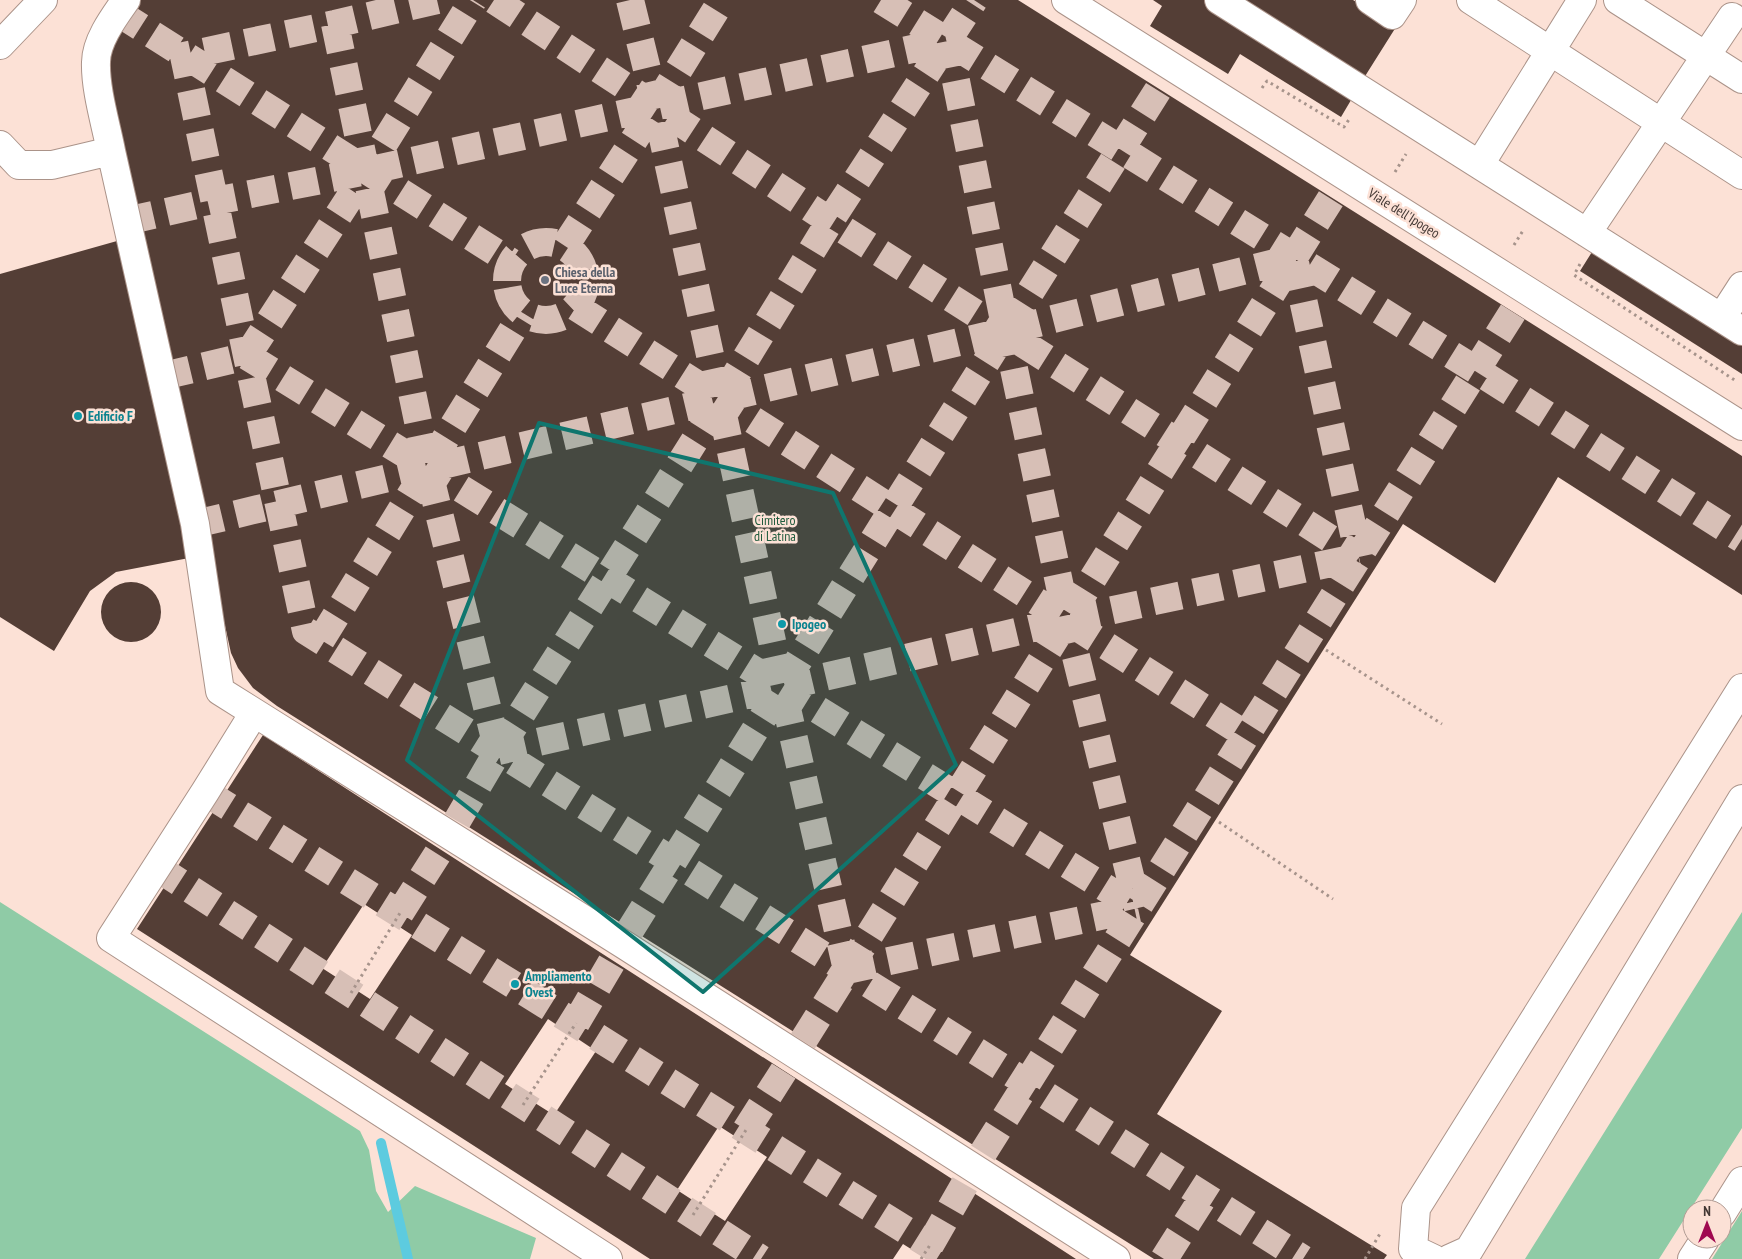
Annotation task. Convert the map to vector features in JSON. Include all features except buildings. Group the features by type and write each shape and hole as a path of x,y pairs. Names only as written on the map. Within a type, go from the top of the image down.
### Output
{"lane":[{"path":"0,45 43,0"},
{"path":"126,0 103,35 96,61 99,92 195,524 220,692 449,835 1116,1259"},
{"name":"Viale dell'Ipogeo","path":"1066,0 1742,426"},
{"path":"1219,0 1732,324 1742,286"},
{"path":"1370,0 1392,15 1402,0"},
{"path":"1471,0 1742,175"},
{"path":"1480,164 1582,0"},
{"path":"1618,0 1742,79"},
{"path":"1591,235 1732,13"},
{"path":"0,145 19,166 52,166 111,151"},
{"path":"1434,1259 1413,1249 1416,1208 1742,688"},
{"path":"254,712 111,938 608,1259"},
{"path":"1449,1259 1469,1250 1742,799"},
{"path":"1730,1199 1742,1181"}],"path":[{"path":"1246,114 1267,81 1344,127 1366,93"},
{"path":"1379,197 1422,127"},
{"path":"1496,271 1541,204"},
{"path":"1591,235 1574,275 1742,386"},
{"path":"1326,650 1442,724"},
{"path":"1218,822 1333,899"},
{"path":"351,993 400,913"},
{"path":"523,1105 576,1023"},
{"path":"693,1214 746,1130"},
{"path":"1365,1259 1382,1230"},
{"path":"921,1259 930,1245"}],"highlighted area":[{"path":"539,423 833,493 956,765 703,992 407,760"}],"green space":[{"path":"0,902 360,1131 369,1150 376,1191 388,1212 415,1186 536,1238 530,1259 0,1259"},
{"path":"1742,912 1742,1128 1697,1199 1682,1199 1682,1223 1659,1259 1525,1259"},
{"path":"1742,1211 1742,1259 1712,1259 1718,1249 1732,1249 1732,1227"}],"waterway":[{"path":"381,1143 408,1259"}],"tunnel":[{"path":"437,0 184,56 306,631 1027,1083 1303,1259"},
{"path":"247,356 367,171 473,0"},
{"path":"494,0 830,221 1359,557"},
{"path":"630,0 656,106 782,687 847,970"},
{"path":"565,246 722,0"},
{"path":"881,0 1476,370 1742,539"},
{"path":"457,821 498,751 721,399 830,221 974,0"},
{"path":"117,12 511,262"},
{"path":"335,24 428,469 498,751"},
{"path":"126,221 215,201 367,171 948,41 1006,331 1067,620 1138,908"},
{"path":"629,932 893,509 1172,68"},
{"path":"803,1041 1345,176"},
{"path":"538,242 554,242 568,248 579,259 585,273 585,281 585,289 579,303 568,314 554,320 538,320 524,314 513,303 507,289 507,273 513,259 524,248 538,242"},
{"path":"195,524 1006,331 1294,258 1359,557"},
{"path":"983,1153 1526,291"},
{"path":"576,307 1246,735"},
{"path":"321,640 523,313"},
{"path":"247,356 1138,908"},
{"path":"163,376 247,356"},
{"path":"498,751 1067,620 1359,557"},
{"path":"205,792 952,1259"},
{"path":"400,913 440,850"},
{"path":"156,867 761,1259"},
{"path":"847,970 1138,908"},
{"path":"576,1023 613,960"},
{"path":"746,1130 785,1069"},
{"path":"930,1245 966,1182"},
{"path":"1164,1259 1204,1196"}],"place":[{"name":"Chiesa della Luce Eterna","path":"545,280"},
{"name":"Edificio F","path":"78,416"},
{"name":"Ipogeo","path":"782,624"},
{"name":"Ampliamento Ovest","path":"515,984"}],"park label":[{"name":"Cimitero di Latina","path":"775,528"}]}
